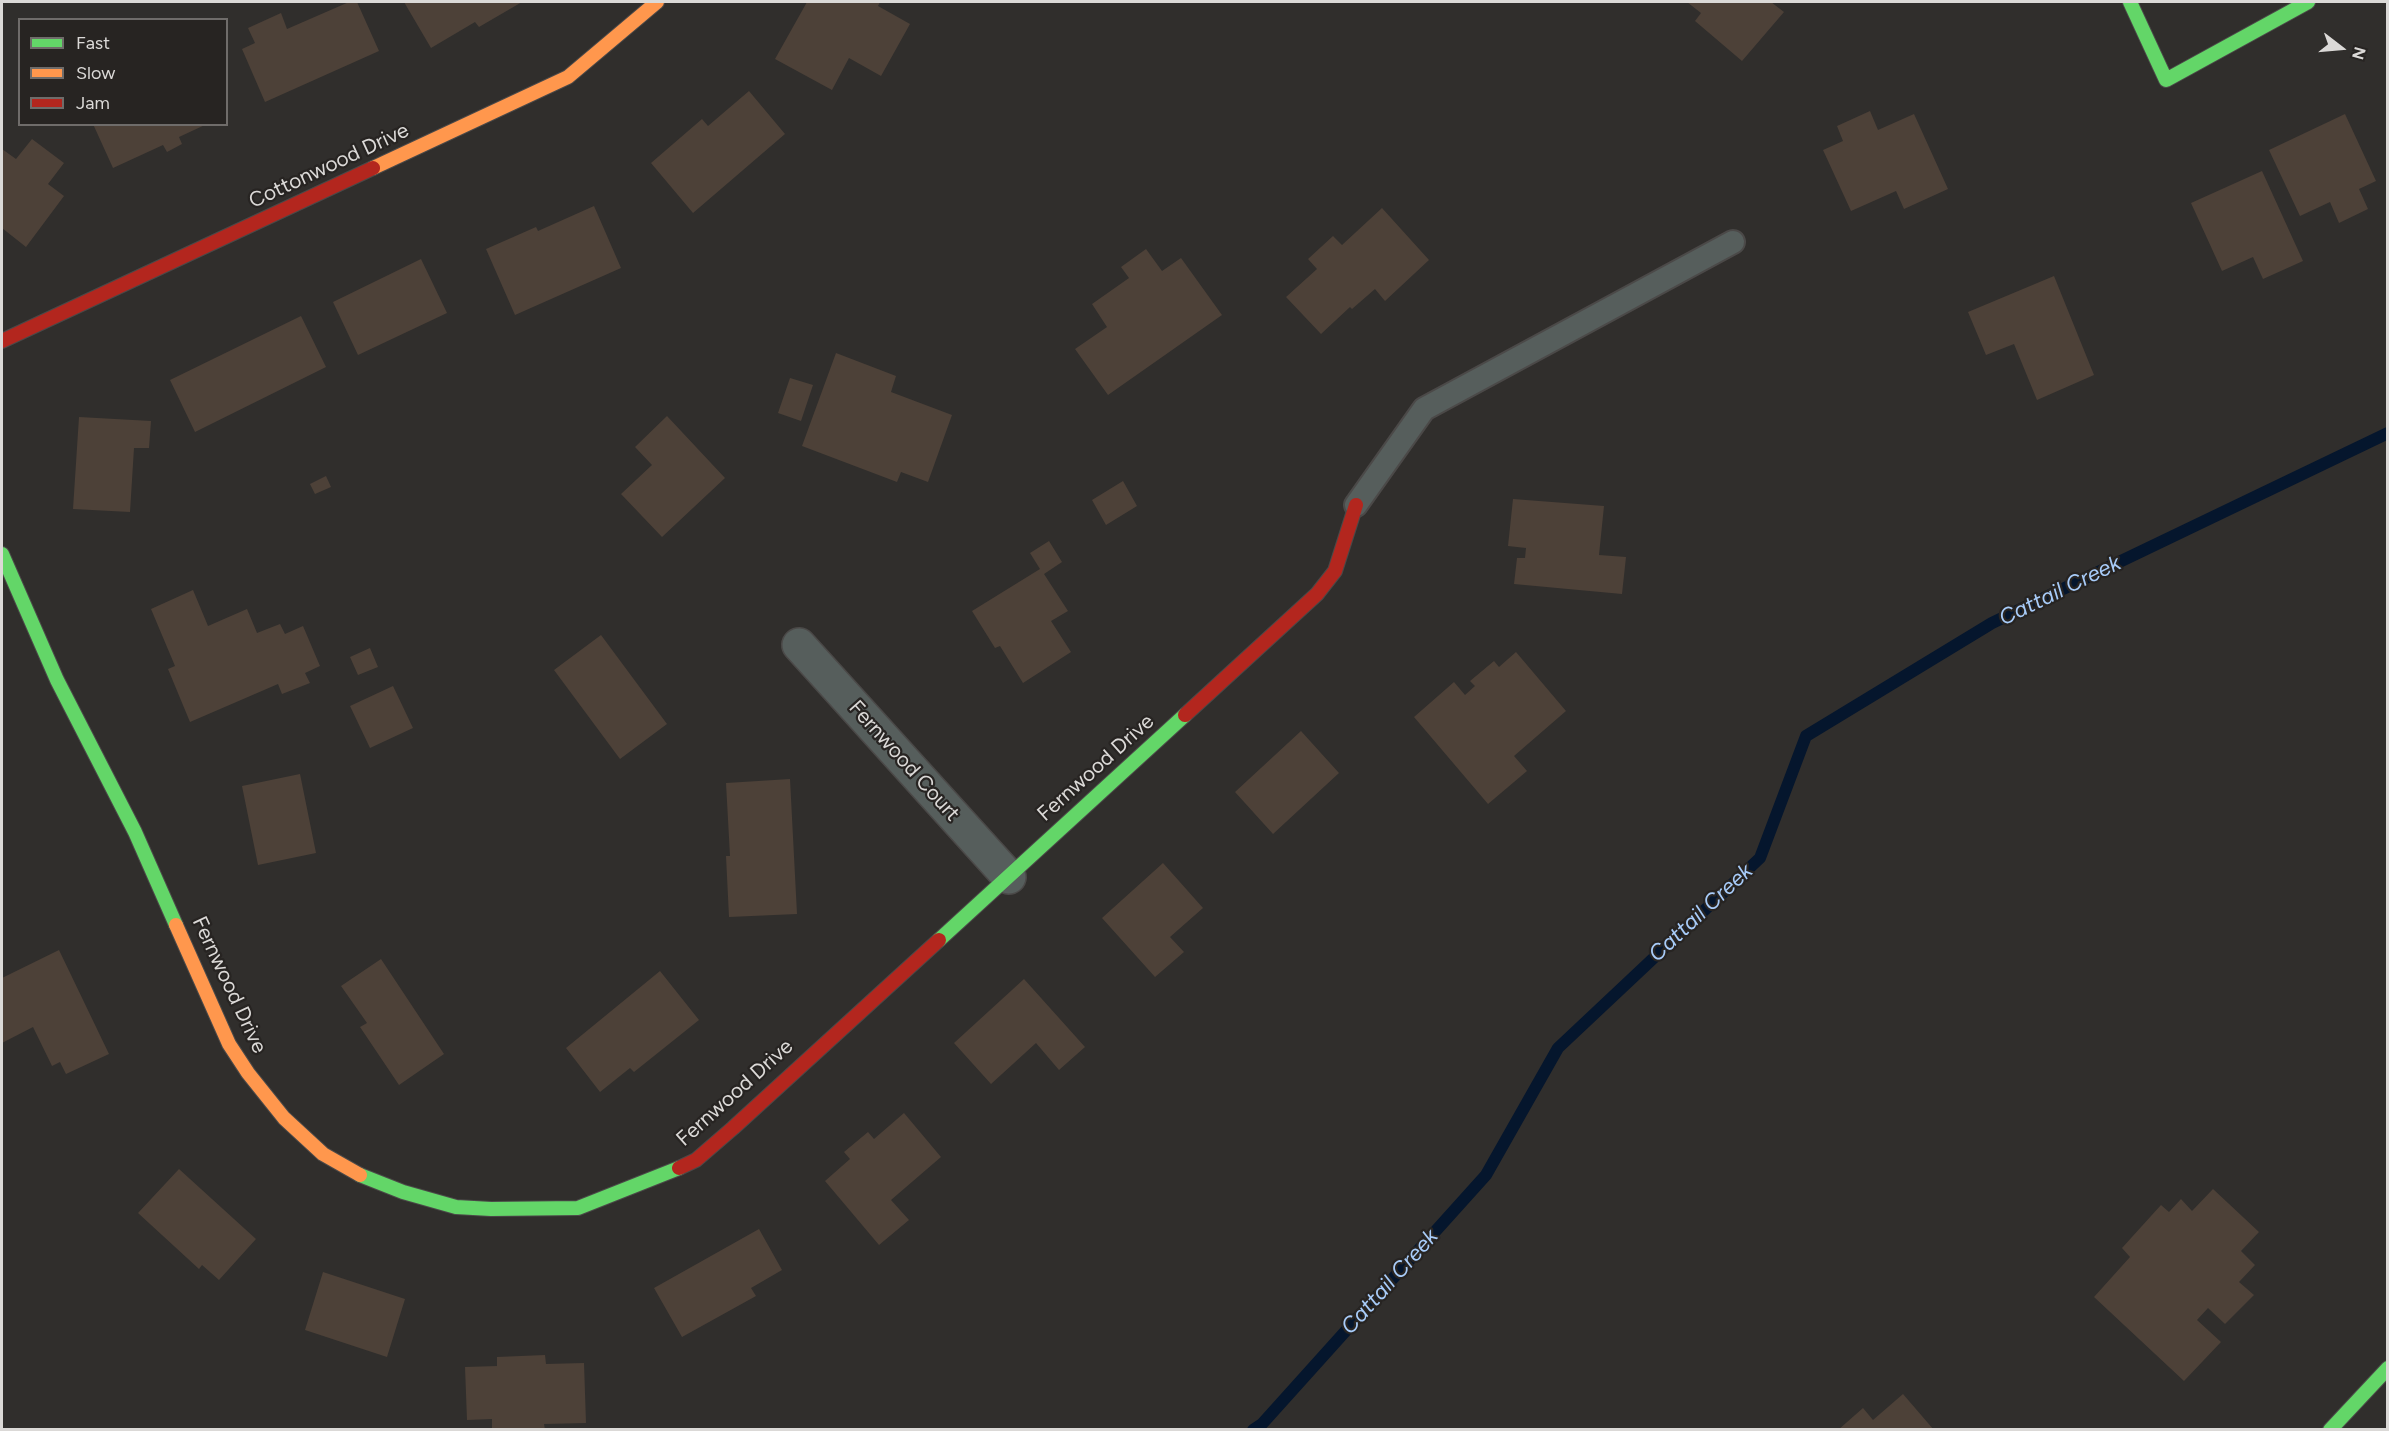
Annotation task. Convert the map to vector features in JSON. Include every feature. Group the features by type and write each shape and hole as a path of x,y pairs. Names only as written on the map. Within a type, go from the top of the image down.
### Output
{"street":[{"name":"Cottonwood Drive","path":"2,341 568,77 657,2"},
{"path":"2130,2 2166,80 2308,2"},
{"name":"Fernwood Drive","path":"2,554 57,680 135,832 229,1044 284,1118 323,1154 359,1175 403,1192 456,1207 578,1208 658,1178 696,1160 1317,594 1335,571 1356,505"},
{"name":"Fernwood Court","path":"799,645 1009,877"},
{"path":"2330,1430 2388,1368"}],"lane":[{"path":"1356,505 1424,409 1733,242"}],"building":[{"path":"349,2 357,2 379,51 265,102 242,49 255,43 248,28 281,13 287,29"},
{"path":"404,2 522,2 479,27 475,22 431,48"},
{"path":"807,2 880,2 878,6 910,24 881,76 849,58 832,90 775,59"},
{"path":"1687,2 1771,2 1784,12 1742,61 1695,21 1701,13"},
{"path":"749,91 785,134 693,213 651,163 702,119 708,126"},
{"path":"1870,111 1878,130 1914,114 1948,189 1904,209 1896,191 1851,211 1823,150 1843,141 1837,126"},
{"path":"2345,114 2376,181 2359,189 2368,209 2339,223 2330,202 2300,216 2269,150"},
{"path":"94,126 203,126 179,137 182,144 167,152 163,145 113,168"},
{"path":"32,139 64,163 48,184 64,196 26,247 2,228 2,149 16,159"},
{"path":"2262,171 2303,261 2263,279 2253,257 2222,271 2191,203"},
{"path":"594,206 621,268 515,315 486,249 536,227 538,231"},
{"path":"1382,208 1429,260 1385,301 1375,289 1352,309 1350,307 1321,334 1286,297 1317,269 1308,259 1333,236 1342,245"},
{"path":"1146,249 1162,271 1181,258 1222,315 1108,395 1075,349 1107,327 1092,304 1129,278 1121,267"},
{"path":"421,259 447,313 358,355 333,302"},
{"path":"2054,276 2094,375 2037,400 2014,344 1986,355 1968,312"},
{"path":"301,316 326,367 195,432 170,380"},
{"path":"836,353 896,376 891,392 952,415 928,482 901,472 897,482 802,446"},
{"path":"790,378 813,385 801,421 778,413"},
{"path":"667,416 725,478 662,537 621,494 652,465 635,447"},
{"path":"79,417 151,421 149,448 134,448 130,512 73,509"},
{"path":"326,476 331,487 315,494 310,484"},
{"path":"1123,481 1137,506 1106,525 1092,500"},
{"path":"1513,499 1604,506 1599,555 1626,557 1622,594 1514,584 1517,558 1525,558 1526,548 1508,546"},
{"path":"1049,541 1062,562 1044,574 1068,611 1051,621 1071,652 1023,683 1000,646 995,648 972,611 1040,569 1030,553"},
{"path":"193,590 208,626 247,609 257,633 280,624 285,634 303,626 320,666 305,673 310,683 282,694 278,684 190,722 168,669 175,666 151,609"},
{"path":"601,635 667,724 620,759 554,670"},
{"path":"370,648 378,667 358,675 350,657"},
{"path":"1516,652 1566,711 1514,756 1527,771 1488,804 1414,717 1454,682 1465,695 1475,686 1470,681 1494,661 1499,667"},
{"path":"393,686 413,728 370,748 350,706"},
{"path":"1301,731 1339,773 1273,834 1235,792"},
{"path":"300,774 316,853 258,865 242,786"},
{"path":"790,779 797,914 729,917 726,856 730,856 726,783"},
{"path":"1163,863 1203,908 1170,937 1184,952 1155,977 1102,918"},
{"path":"59,950 109,1054 66,1074 60,1062 52,1066 33,1027 2,1043 2,978"},
{"path":"381,959 444,1054 399,1085 360,1027 367,1023 341,986"},
{"path":"660,971 699,1020 634,1072 630,1068 600,1092 566,1048"},
{"path":"1024,979 1085,1047 1059,1070 1036,1043 991,1084 954,1043"},
{"path":"904,1113 941,1157 891,1200 909,1220 879,1245 825,1181 850,1159 844,1152 868,1132 874,1139"},
{"path":"179,1169 256,1239 219,1280 202,1265 199,1269 138,1213"},
{"path":"2213,1189 2259,1232 2241,1251 2255,1265 2239,1282 2254,1295 2225,1324 2208,1308 2197,1320 2221,1342 2184,1381 2094,1297 2130,1257 2122,1248 2161,1205 2169,1212 2181,1199 2192,1211"},
{"path":"759,1229 782,1270 751,1288 756,1296 682,1337 654,1288"},
{"path":"323,1272 405,1299 387,1357 305,1330"},
{"path":"545,1355 546,1364 584,1363 586,1423 544,1424 545,1430 492,1430 492,1419 467,1420 465,1367 497,1366 497,1357"},
{"path":"1903,1394 1934,1430 1838,1430 1863,1408 1873,1420"}],"waterway":[{"name":"Cattail Creek","path":"1253,1430 1262,1424 1486,1175 1558,1048 1760,858 1806,736 1992,623 2388,433"}],"traffic: fast":[{"path":"2130,2 2166,80 2308,2"},
{"path":"2,554 57,680 135,832 176,925"},
{"path":"939,940 1185,715"},
{"path":"360,1175 403,1192 456,1207 578,1208 679,1168"},
{"path":"2330,1430 2388,1368"}],"traffic: slow":[{"path":"373,168 568,77 657,2"},
{"path":"176,925 229,1044 248,1073 284,1118 323,1154 360,1175"}],"traffic: jam":[{"path":"2,341 373,168"},
{"path":"1185,715 1317,594 1335,571 1356,505"},
{"path":"679,1168 696,1160 733,1128 939,940"}]}
